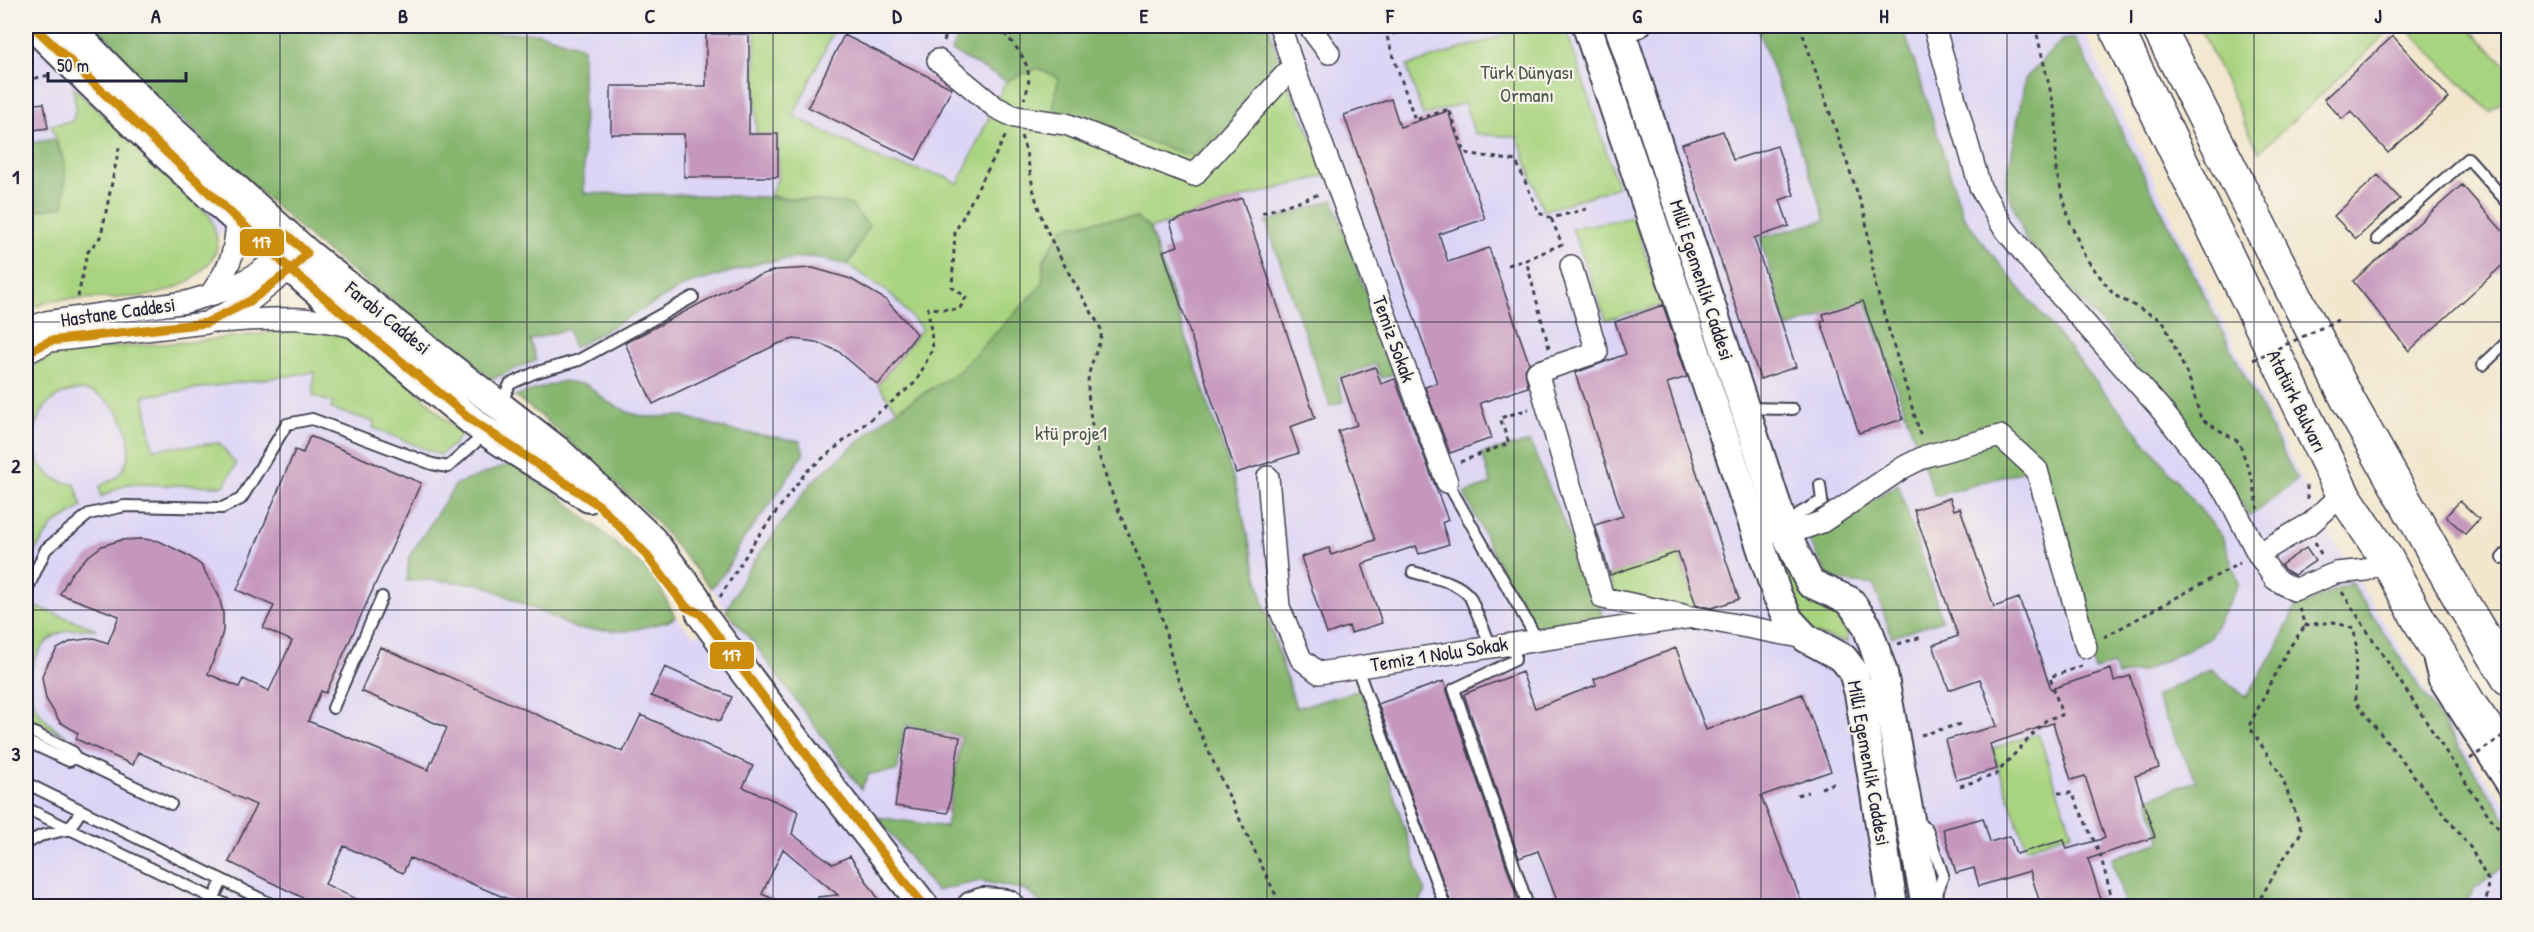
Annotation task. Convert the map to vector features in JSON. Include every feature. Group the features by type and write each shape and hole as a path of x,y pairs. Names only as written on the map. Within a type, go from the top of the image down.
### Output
{"highway":[{"name":"Atatürk Bulvarı","path":"2115,26 2343,494 2386,558 2419,620 2470,705 2508,758"},
{"path":"2158,26 2348,400 2462,602 2508,675"}],"street":[{"name":"Farabi Caddesi","path":"33,26 237,220 293,255 600,506 650,560 686,607 701,614 839,798 924,906"},
{"name":"Farabi Caddesi","path":"68,26 365,330 496,420"},
{"name":"Temiz Sokak","path":"1280,26 1447,482"},
{"path":"1309,26 1329,52"},
{"name":"Milli Egemenlik Caddesi","path":"1587,26 1777,595 1789,620 1806,638 1843,658 1853,671 1859,693 1893,906"},
{"path":"1934,26 1980,187 2002,225 2036,268 2159,407 2226,492 2258,554 2275,579 2294,590 2331,574 2366,570 2386,558"},
{"name":"Milli Egemenlik Caddesi","path":"1626,28 1744,408 1786,534 1810,583 1850,601 1884,643 1883,673 1926,905"},
{"path":"938,60 995,107 1015,117 1066,124 1194,175 1293,66"},
{"path":"210,295 225,273 236,248 237,220"},
{"name":"Hastane Caddesi","path":"26,329 46,322 186,302 236,287 293,255"},
{"name":"Hastane Caddesi","path":"206,323 250,302 293,255"},
{"path":"1571,266 1597,352 1537,372 1603,598 1693,617"},
{"name":"Hastane Caddesi","path":"26,353 50,341 206,323 294,317 327,320 365,330"},
{"path":"1750,515 1786,534 1822,522 1904,467 1926,456 2000,436 2037,470 2086,647"},
{"name":"Temiz 1 Nolu Sokak","path":"1268,477 1280,607 1300,659 1319,673 1693,617 1806,638"},
{"path":"2258,554 2307,526 2343,494"},
{"path":"1766,631 1777,595"},
{"path":"1843,658 1884,643"},
{"path":"972,906 983,902 1010,906"}],"lane":[{"path":"2377,239 2468,158 2508,203"},
{"path":"26,592 46,549 89,514 125,506 222,508 241,499 287,424 312,419 432,464 448,467 496,420 510,384 534,373 579,360 693,297"},
{"path":"2483,365 2508,341"},
{"path":"1744,408 1793,409"},
{"name":"Temiz Sokak","path":"1447,482 1537,639"},
{"path":"1786,534 1800,513 1822,501 1820,484"},
{"path":"1413,572 1465,590 1491,646"},
{"path":"333,708 382,597"},
{"path":"2419,620 2434,681 2508,796"},
{"path":"1515,642 1515,660 1454,689 1528,906"},
{"path":"1357,668 1445,906"},
{"path":"26,729 73,752 75,758 171,804"},
{"path":"26,741 69,761 75,758"},
{"path":"26,783 275,906"},
{"path":"26,808 211,903 229,906"},
{"path":"26,844 40,836 69,829 81,811"},
{"path":"211,903 222,880"}],"path":[{"path":"701,614 722,595 756,539 806,472 916,382 933,348 928,308 959,310 966,297 952,287 955,232 1026,96 1030,78 1027,64 998,26"},
{"path":"1800,26 1865,215 1875,284 1926,456"},
{"path":"2035,26 2056,115 2056,171 2070,222 2085,257 2114,295 2163,321 2190,381 2201,419 2239,442 2254,485 2259,516 2247,532"},
{"path":"1393,34 1411,28"},
{"path":"1387,37 1415,120 1449,109 1465,153 1516,161 1539,213 1551,218 1591,208"},
{"path":"76,317 87,253 101,236 118,155 123,113"},
{"path":"1015,117 1030,160 1036,203 1047,231 1102,331 1100,345 1090,363 1088,387 1093,425 1109,489 1158,605 1178,680 1281,906"},
{"path":"1262,213 1339,188"},
{"path":"1508,265 1526,260 1562,244 1551,218"},
{"path":"1526,260 1550,351"},
{"path":"2253,360 2338,320"},
{"path":"1464,460 1509,443 1500,418 1545,404"},
{"path":"2307,482 2307,504 2300,513 2331,574 2472,792 2508,842"},
{"path":"1960,786 1995,775 2047,719 2062,715 2050,677 2087,664 2086,647 2258,554"},
{"path":"2294,590 2305,625"},
{"path":"2256,906 2302,831 2281,775 2249,726 2289,648 2305,625 2334,622 2354,629 2355,701 2470,847 2488,880 2486,906"},
{"path":"1884,643 1922,637"},
{"path":"1920,735 1964,723"},
{"path":"2470,759 2508,732"},
{"path":"1821,788 1835,783"},
{"path":"1797,795 1808,792"},
{"path":"2058,793 2072,793 2100,854 2114,906"}],"shaded area":[{"path":"26,26 2081,26 2186,248 2331,538 2443,717 2508,810 2508,906 26,906 26,369 60,351 188,342 249,334 341,337 394,371 461,435 513,463 655,577 675,617 695,636 733,620 711,588 651,516 546,420 405,314 248,183 218,237 217,252 208,266 190,282 166,292 135,297 52,301 26,310"}],"green space":[{"path":"93,26 310,26 324,31 539,33 583,47 584,193 751,197 850,204 869,226 848,265 812,257 764,262 686,285 574,348 568,329 530,340 536,360 493,379 316,243 132,74 116,47"},
{"path":"755,26 836,26 793,116 886,162 946,177 958,184 1006,81 1038,67 1058,78 1282,72 1329,175 1242,198 1150,229 1236,487 1264,606 1296,708 1425,893 1417,906 932,388 897,410 878,385 922,329 891,294 848,265 857,250 850,204 770,196 778,177 778,135 756,134"},
{"path":"961,26 1269,26 1282,72 1194,157 1053,109 1058,78 1038,68 1006,81 951,51"},
{"name":"Türk Dünyası Ormanı","path":"1533,26 1565,26 1618,187 1543,211 1518,137 1475,134 1464,103 1423,116 1407,66"},
{"path":"1757,26 1903,26 1963,215 1983,243 2222,536 2239,584 2209,639 2146,670 2117,676 2113,665 2095,670 2041,466 1935,496 1866,302 1787,328 1760,238 1826,220"},
{"path":"2199,26 2395,26 2259,152"},
{"path":"2404,26 2466,26 2508,67 2508,96 2490,112"},
{"path":"2075,38 2297,480 2250,516 2199,445 2103,325 2026,240 2006,185 2025,79 2062,40"},
{"path":"73,87 210,216 216,233 217,247 212,259 199,273 183,284 166,291 128,298 52,301 26,310 26,212 64,206 65,164 51,125 73,121 76,107"},
{"path":"54,139 65,164 64,206 26,212 26,144"},
{"path":"1333,200 1394,374 1381,378 1376,364 1336,378 1344,401 1330,406 1266,222"},
{"path":"1633,217 1662,305 1606,320 1572,228"},
{"name":"ktü proje1","path":"1137,218 1149,228 1236,487 1264,606 1296,708 1361,690 1425,893 1417,906 1044,906 1026,890 980,881 936,891 877,817 946,827 962,736 905,725 897,771 869,774 861,789 753,642 726,611 747,571 811,483 889,415 957,373 1042,285 1044,259 1063,227 1109,219"},
{"path":"304,329 344,337 370,351 397,372 461,435 440,455 373,428 374,422 331,409 333,403 313,396 314,372 144,396 153,449 219,443 236,464 224,486 127,484 101,497 99,487 119,475 127,461 129,446 127,430 120,415 110,403 96,394 81,390 65,393 51,401 41,414 35,428 34,443 37,458 45,471 58,480 75,484 82,507 53,525 26,564 26,369 60,351 188,342"},
{"path":"563,381 587,385 608,402 630,413 646,417 683,416 729,430 800,441 804,453 769,506 744,538 725,572 711,588 651,516 546,420 515,396"},
{"path":"1530,442 1605,621 1532,633 1464,493 1491,484 1482,453"},
{"path":"513,463 543,482 655,577 675,617 667,622 627,631 577,629 481,584 429,580 407,581 409,557 456,484"},
{"path":"1898,484 1942,620 1892,637 1874,585 1830,580 1808,539"},
{"path":"1657,490 1698,612 1615,594 1609,575 1657,559 1636,497"},
{"path":"1775,537 1804,591 1841,616 1848,643 1807,632 1780,571 1774,546"},
{"path":"2351,583 2508,822 2508,863 2474,890 2464,906 2125,906 2112,858 2161,842 2148,798 2196,781 2155,696 2211,669 2246,697 2276,650 2295,608"},
{"path":"37,607 96,629 60,633 43,646 32,666 30,688 32,699 47,721 67,737 26,717 26,634"},
{"path":"2038,733 2072,833 2026,848 1992,749"}],"building":[{"path":"706,34 749,34 749,134 778,134 778,177 684,177 684,134 611,134 611,86 706,86"},
{"path":"844,35 952,88 916,160 808,107"},
{"path":"2393,36 2449,98 2388,153 2351,111 2342,119 2324,99"},
{"path":"1391,99 1400,127 1448,111 1485,219 1439,234 1448,262 1489,248 1529,363 1525,370 1528,387 1480,403 1492,438 1450,453 1425,387 1437,383 1344,115"},
{"path":"44,103 48,128 26,131 26,105"},
{"path":"1723,131 1733,160 1777,146 1794,195 1780,200 1789,226 1754,238 1796,367 1760,379 1682,144"},
{"path":"2378,175 2400,199 2356,239 2334,216"},
{"path":"2462,185 2508,237 2508,260 2409,351 2353,281"},
{"path":"1242,198 1315,418 1290,427 1299,453 1236,473 1163,251 1178,246 1170,222"},
{"path":"813,268 851,279 886,300 917,334 878,385 838,351 816,342 794,339 780,343 653,404 625,343 745,280 776,270"},
{"path":"1863,301 1903,419 1859,433 1821,322 1825,320 1823,314"},
{"path":"1663,305 1687,377 1667,383 1739,599 1712,608 1696,605 1678,552 1610,575 1595,525 1623,516 1575,373 1626,354 1615,322"},
{"path":"1375,367 1381,384 1395,379 1448,520 1442,523 1449,544 1419,554 1416,546 1362,564 1382,623 1351,633 1349,626 1327,634 1301,557 1329,548 1331,555 1375,540 1338,431 1357,425 1341,379"},
{"path":"310,436 421,483 326,693 321,691 308,721 428,770 447,728 361,691 380,647 623,752 641,715 753,766 743,787 798,811 792,834 833,864 850,856 883,906 819,906 818,897 838,895 783,849 762,894 789,906 525,906 410,858 403,873 344,846 325,884 371,906 320,906 229,862 256,805 138,752 133,765 76,739 78,733 60,722 46,699 42,677 45,668 57,649 72,641 94,638 108,643 119,616 60,594 71,574 86,558 102,546 121,540 159,541 201,565 219,596 223,613 223,631 208,674 239,687 243,679 269,691 292,641 263,628 274,606 237,590 295,450 303,453"},
{"path":"1950,498 1954,510 1960,508 1994,607 2019,598 2051,689 2111,669 2114,681 2130,676 2159,768 2135,776 2155,837 2088,859 2103,906 2041,906 2030,871 1979,886 1974,868 1956,873 1943,829 1983,818 1990,842 2010,836 2016,854 2064,840 2067,849 2105,838 2085,776 2071,780 2053,723 1990,744 1997,769 1956,780 1945,740 1997,726 1980,679 1949,690 1933,645 1958,636 1914,510"},
{"path":"2460,501 2479,519 2465,534 2446,516"},
{"path":"2306,548 2315,561 2294,575 2284,569 2281,565"},
{"path":"1676,648 1706,730 1802,694 1831,771 1761,796 1803,906 1559,906 1538,851 1519,858 1464,694 1522,672 1535,708 1596,685 1594,679"},
{"path":"665,667 732,697 720,721 651,696"},
{"path":"1444,681 1520,906 1452,906 1378,704"},
{"path":"907,728 960,737 948,813 895,806"}],"transit line":[{"name":"117","path":"33,26 291,270 473,421 600,506 644,552 686,607 701,614 839,798 924,906"},
{"name":"117","path":"26,353 50,341 206,323 250,301 291,270 307,253 287,235"}]}
